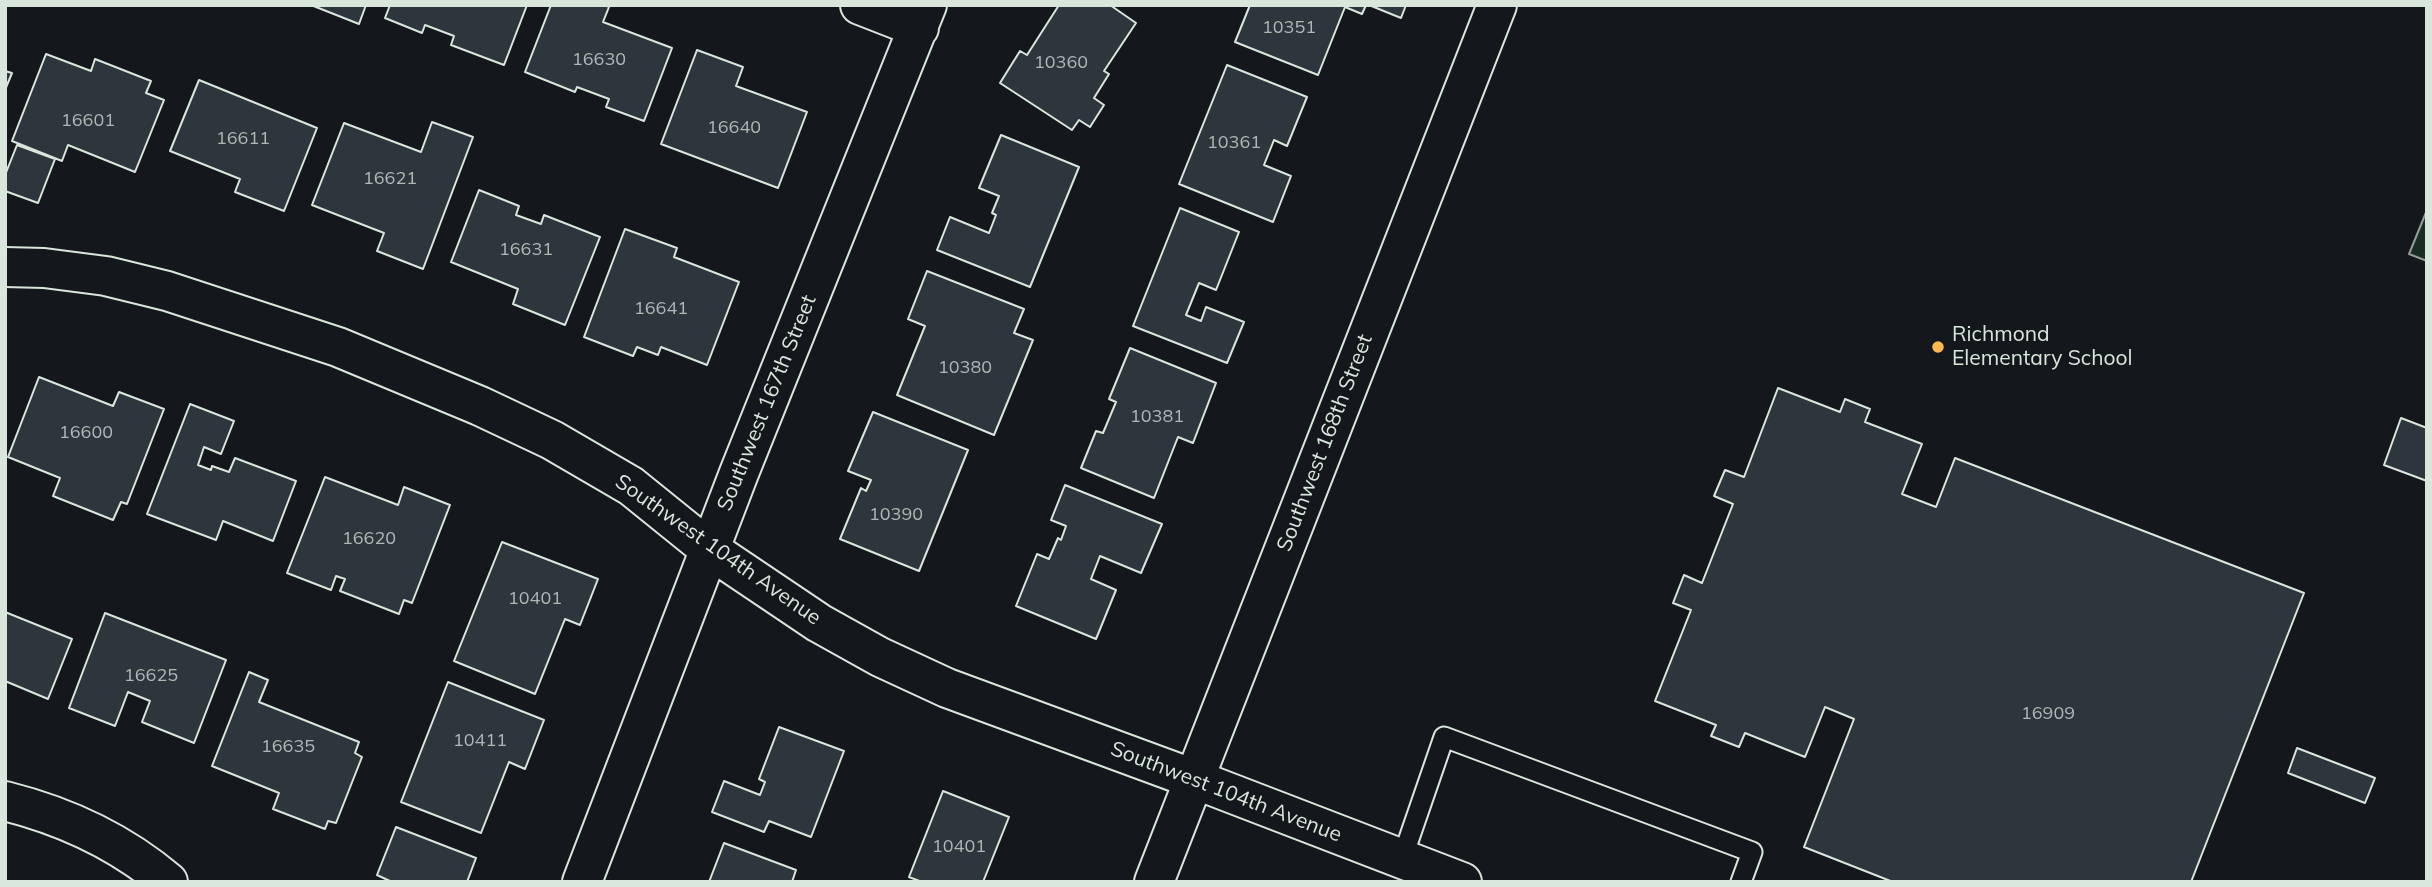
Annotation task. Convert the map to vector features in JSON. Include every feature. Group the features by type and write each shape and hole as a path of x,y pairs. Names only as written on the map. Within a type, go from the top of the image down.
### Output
{"street":[{"path":"860,5 923,17"},
{"name":"Southwest 168th Street","path":"1154,882 1497,5"},
{"name":"Southwest 167th Street","path":"582,882 709,548 923,17"},
{"name":"Southwest 104th Avenue","path":"5,267 44,268 106,276 167,290 338,347 480,406 552,440 631,486 709,548 819,623 902,667 947,688 1462,882"},
{"path":"5,802 74,823 121,848 168,882"}],"lane":[{"path":"1402,859 1444,737 1752,852 1741,882"}],"green space":[{"path":"2427,210 2427,261 2409,254"}],"building":[{"path":"311,5 366,5 359,24"},
{"path":"390,5 527,5 504,65 451,45 454,36 425,25 422,33 385,18"},
{"path":"551,5 605,5 609,7 603,22 672,48 644,121 606,107 609,99 577,87 575,92 525,72"},
{"path":"1059,5 1110,5 1136,23 1104,71 1109,74 1094,98 1104,105 1090,127 1079,120 1072,130 1000,83 1020,51 1027,55"},
{"path":"1250,5 1366,5 1362,14 1345,7 1318,75 1235,42"},
{"path":"1369,5 1406,5 1401,18"},
{"path":"697,50 743,67 736,86 807,112 778,188 661,144"},
{"path":"46,54 91,71 95,59 151,81 146,93 164,100 135,172 68,145 62,161 12,141"},
{"path":"1227,65 1307,97 1287,146 1274,140 1264,165 1291,176 1273,222 1179,184"},
{"path":"5,71 12,73 5,90"},
{"path":"199,80 317,128 284,211 235,192 240,179 170,151"},
{"path":"432,122 473,137 423,269 377,251 384,233 312,205 344,123 421,152"},
{"path":"1001,135 1079,167 1030,287 937,250 950,217 989,233 996,215 992,213 999,196 979,188"},
{"path":"17,145 55,159 38,203 5,191 5,175"},
{"path":"479,190 519,206 516,215 541,224 544,215 600,237 565,325 513,304 518,289 451,262"},
{"path":"1180,208 1239,232 1216,290 1199,283 1186,315 1201,321 1206,307 1244,322 1227,363 1133,326"},
{"path":"625,229 677,248 674,257 739,282 707,365 661,347 658,355 637,347 633,356 584,337"},
{"path":"927,271 1024,309 1014,333 1033,340 994,435 897,395 925,326 908,319"},
{"path":"1130,348 1216,383 1193,443 1178,437 1154,498 1081,468 1096,431 1103,433 1116,402 1109,399"},
{"path":"39,377 113,406 119,392 164,409 127,504 121,502 113,520 53,496 60,478 8,457"},
{"path":"1778,388 1840,412 1845,399 1870,409 1865,422 1922,444 1902,494 1936,507 1955,458 2304,593 2191,882 1893,882 1804,847 1854,719 1825,707 1805,757 1745,733 1739,747 1711,736 1716,725 1655,701 1691,610 1673,603 1684,575 1702,583 1733,504 1714,496 1725,470 1744,477"},
{"path":"190,404 234,421 221,454 204,447 198,465 211,470 212,466 229,472 235,458 296,481 273,541 223,521 216,540 147,514"},
{"path":"873,412 968,450 919,571 840,539 861,488 866,491 871,480 848,471"},
{"path":"2401,418 2427,428 2427,481 2384,465"},
{"path":"325,477 398,505 404,487 450,505 412,603 404,600 399,614 340,591 345,579 336,576 331,590 287,573"},
{"path":"1065,485 1162,524 1141,573 1100,556 1091,579 1116,590 1096,639 1016,606 1037,554 1049,559 1058,538 1061,540 1066,526 1051,520"},
{"path":"502,542 598,579 580,625 565,619 535,694 454,661"},
{"path":"5,612 72,639 48,699 5,681"},
{"path":"105,613 226,660 194,743 142,722 150,701 128,692 115,726 69,708"},
{"path":"249,672 268,680 259,702 359,742 355,753 362,757 336,823 328,821 325,829 273,809 279,793 212,766"},
{"path":"448,682 544,720 525,769 509,762 481,833 401,802"},
{"path":"779,727 844,751 811,837 769,821 764,832 712,812 724,781 760,795 765,782 759,779"},
{"path":"2297,748 2375,778 2365,803 2288,773"},
{"path":"943,791 1009,817 983,882 922,882 909,877"},
{"path":"396,827 476,858 467,882 392,882 377,875"},
{"path":"724,843 796,870 792,882 709,882"}],"place":[{"name":"Richmond Elementary School","path":"1938,347"}]}
